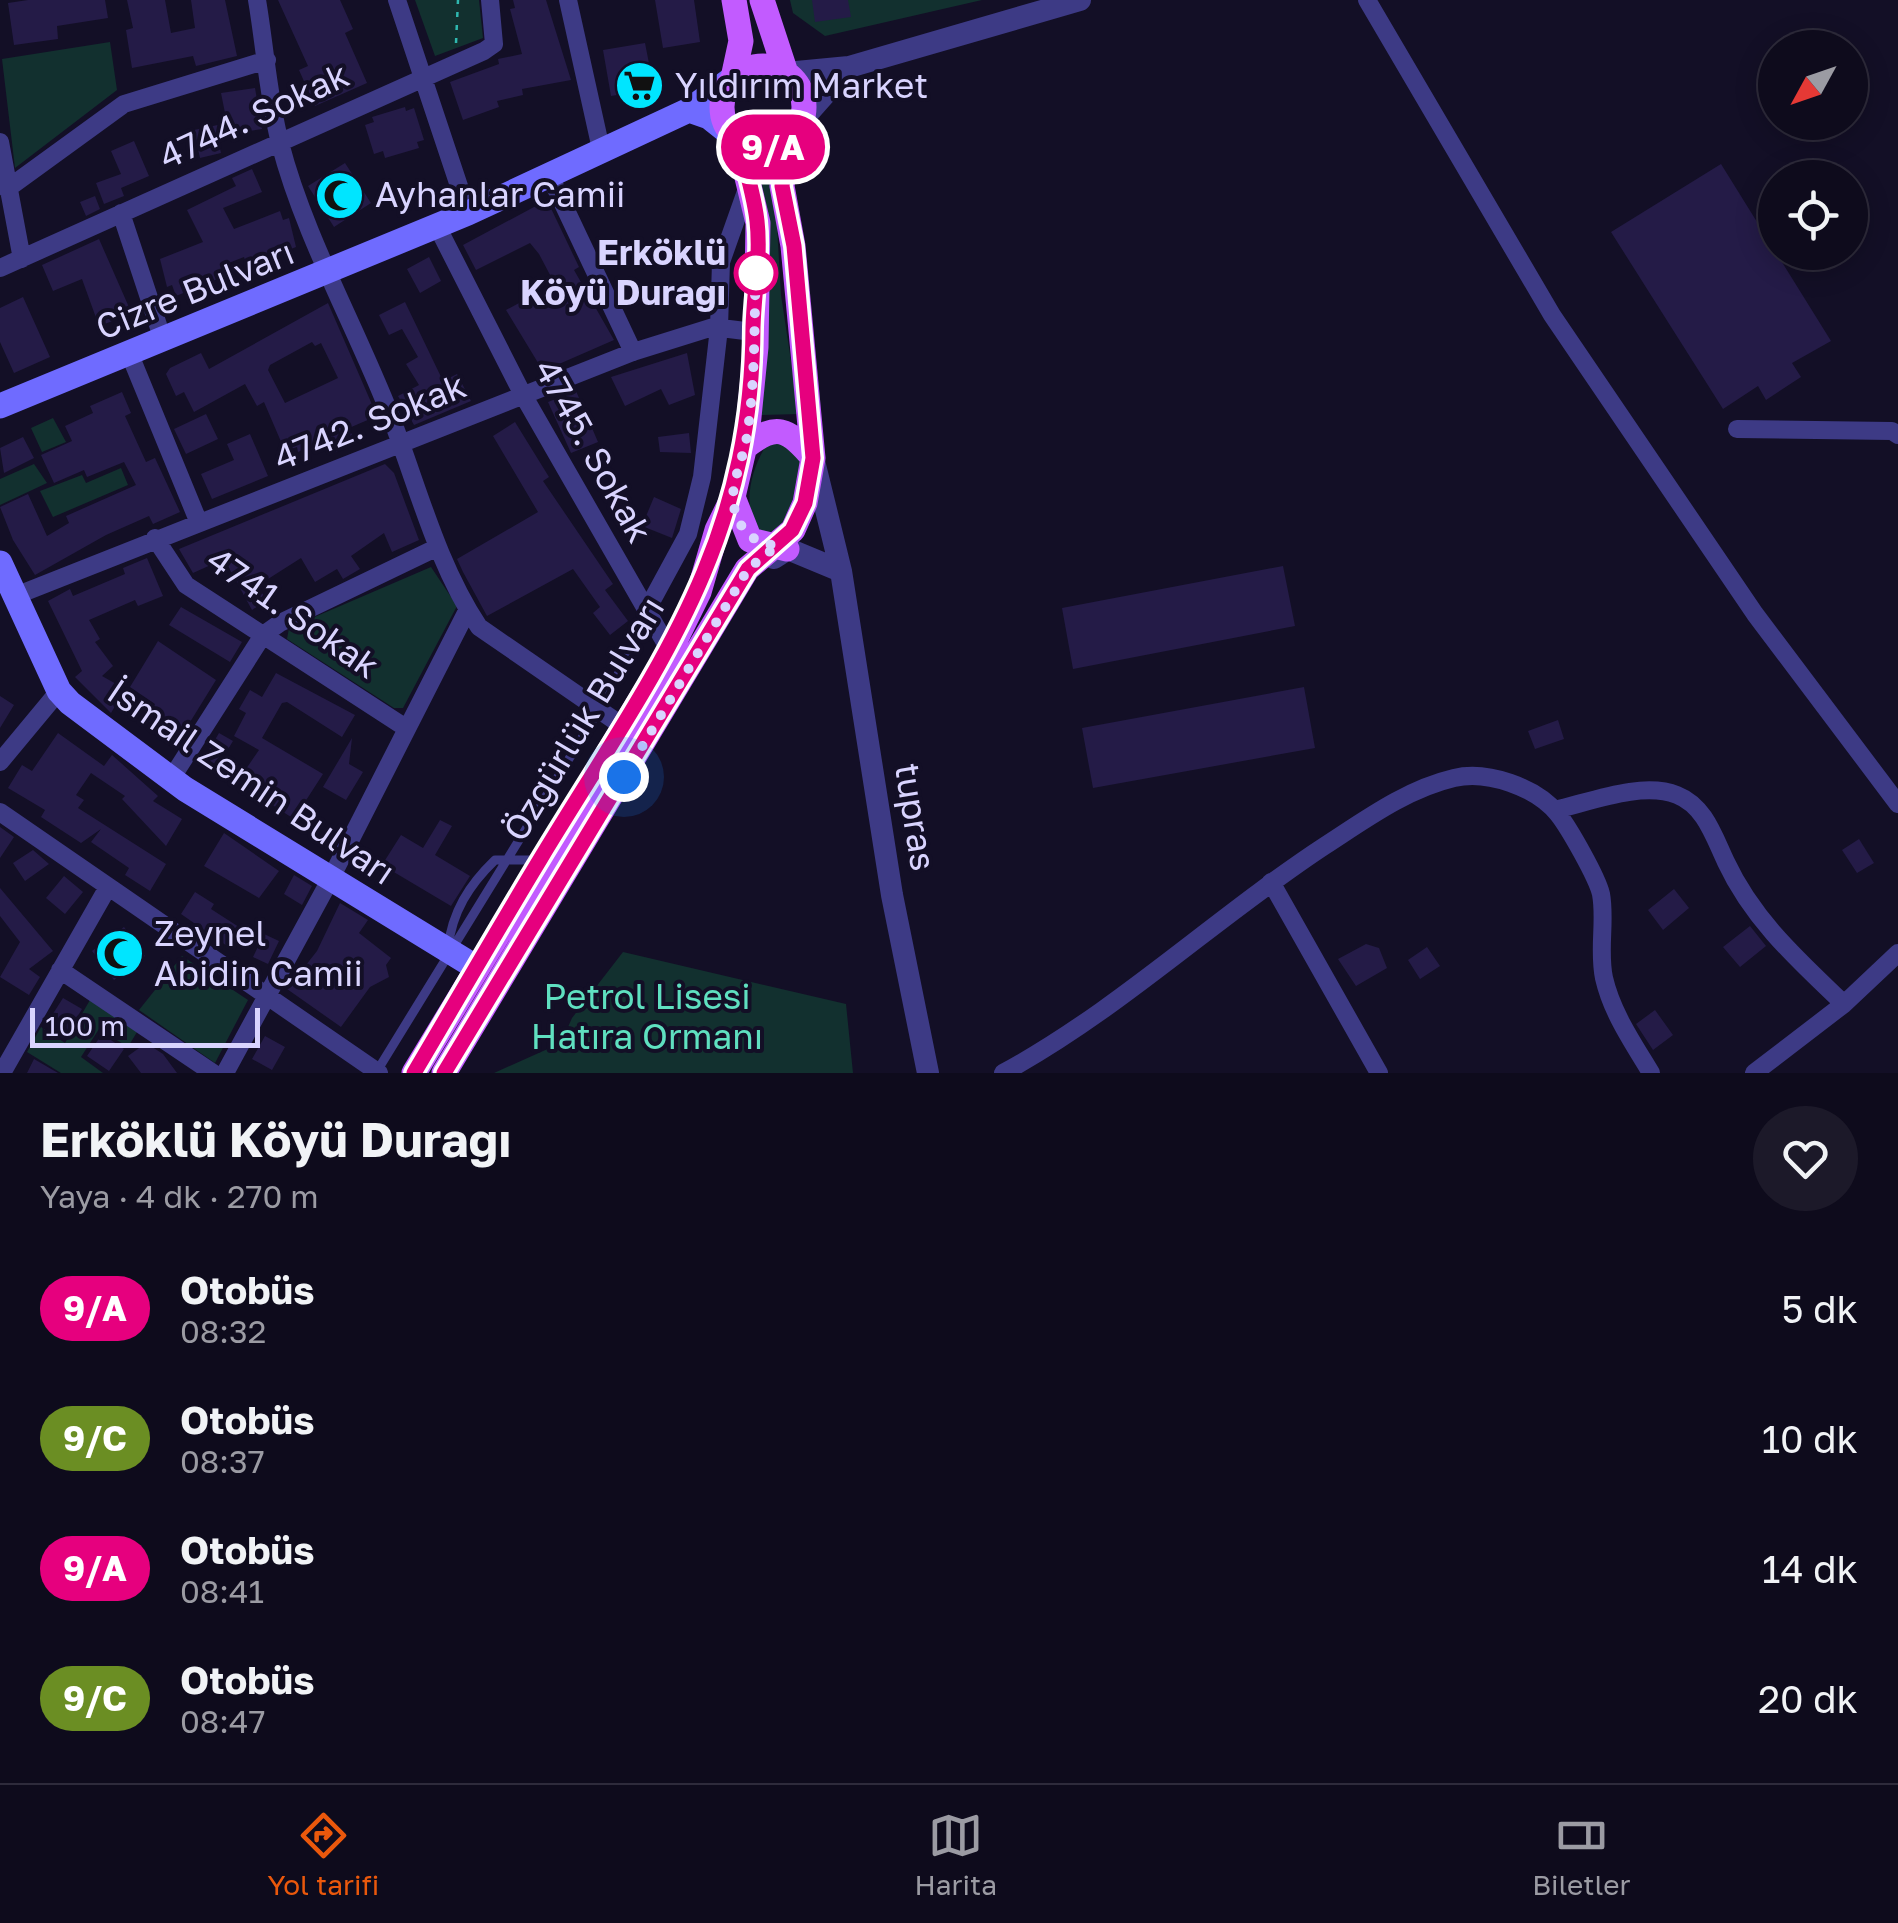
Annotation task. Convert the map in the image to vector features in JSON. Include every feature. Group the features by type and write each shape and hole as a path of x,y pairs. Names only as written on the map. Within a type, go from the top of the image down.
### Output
{"main road":[{"path":"734,0 742,40 722,103 722,117 738,140"},
{"path":"733,497 750,540 760,546 783,547 805,503 813,458 794,246 782,186 802,94 786,73 762,0"},
{"path":"733,78 765,66 786,73"},
{"name":"Cizre Bulvarı","path":"0,406 468,213 688,110 733,78"},
{"path":"688,110 709,117 738,140 768,148 795,130"},
{"name":"Özgürlük Bulvarı","path":"414,1073 670,651 699,592 717,530 733,497 744,448 758,223 738,140"},
{"path":"744,448 764,432 779,431 799,441 813,458"},
{"name":"Özgürlük Bulvarı","path":"444,1073 748,569 783,547"},
{"name":"İsmail Zemin Bulvarı","path":"0,563 59,691 171,778 477,968"}],"street":[{"path":"257,0 280,142 300,205 402,446 438,546 468,610 479,627 624,727"},
{"path":"397,0 468,213"},
{"name":"4744. Sokak","path":"0,268 494,44 490,0"},
{"path":"568,0 602,149"},
{"path":"786,73 849,67 1080,0"},
{"path":"1367,0 1552,316 1755,614 1898,804"},
{"path":"7,189 124,104 267,60"},
{"path":"795,130 849,67"},
{"path":"0,142 22,259"},
{"path":"549,174 633,352"},
{"path":"648,618 650,604 688,534 702,477 719,328 721,262 749,183"},
{"path":"121,213 163,340"},
{"name":"4745. Sokak","path":"437,226 522,393 670,651"},
{"name":"4742. Sokak","path":"16,596 633,352 719,328 753,332"},
{"path":"130,355 200,523"},
{"path":"1737,428 1892,431 1898,435"},
{"name":"tupras","path":"813,458 841,570 892,895 928,1073"},
{"name":"4741. Sokak","path":"155,538 186,585 406,728"},
{"path":"171,778 263,636 280,622 438,546"},
{"path":"783,547 841,570"},
{"path":"225,1073 330,880 468,610"},
{"path":"0,762 59,691"},
{"path":"1003,1073 1068,1035 1271,882 1382,809 1452,778 1502,780 1555,810 1601,893 1604,979 1623,1027 1651,1073"},
{"path":"1555,810 1646,791 1674,794 1692,803 1710,827 1750,907 1784,947 1844,1004"},
{"path":"0,812 377,1072"},
{"path":"1271,882 1380,1073"},
{"path":"2,1073 108,887"},
{"path":"1754,1073 1844,1004 1898,952"},
{"path":"60,970 213,1073"}],"lane":[{"path":"503,861 599,710 648,618"},
{"path":"377,1072 448,951 451,924 477,877 495,860 540,860"}],"path":[{"path":"454,64 458,0"}],"green space":[{"path":"415,0 479,0 483,38 435,56"},
{"path":"790,0 982,0 825,36 793,13"},
{"path":"110,42 117,90 15,168 2,59"},
{"path":"774,174 781,295 799,414 759,415 758,176"},
{"path":"53,418 66,442 42,452 31,428"},
{"path":"781,440 802,462 792,511 778,530 758,535 751,512 752,477 767,444"},
{"path":"34,464 47,483 0,505 0,479"},
{"path":"121,468 128,485 53,517 40,491 82,475 86,483"},
{"path":"431,567 457,606 403,708 394,708 287,639 289,628"},
{"name":"Petrol Lisesi Hatıra Ormanı","path":"623,952 846,1004 853,1073 494,1073 561,1043 572,1018"},
{"path":"182,956 248,1000 215,1063 139,1010"},
{"path":"90,1000 137,1032 128,1047 99,1029 81,1057 103,1073 61,1073 27,1052 41,1027 65,1043"}],"building":[{"path":"105,0 108,18 57,26 58,39 14,45 8,3"},
{"path":"127,0 165,0 171,33 195,28 191,0 225,0 237,56 196,66 193,56 132,68 126,30 133,28"},
{"path":"278,0 340,0 353,29 345,33 367,83 315,106 299,70 308,66"},
{"path":"513,0 546,0 571,80 522,89 523,95 497,101 499,107 463,120 450,82 499,64 498,59 522,54 510,9 515,8"},
{"path":"655,0 694,0 700,42 663,48"},
{"path":"812,0 848,0 851,17 815,22"},
{"path":"645,43 654,89 611,96 603,50"},
{"path":"255,88 262,129 217,136 221,153 200,158 194,130 227,123 221,93"},
{"path":"405,107 406,111 414,108 424,140 417,142 419,148 385,158 383,151 374,154 365,125 374,122 372,117"},
{"path":"134,141 149,176 121,188 124,196 104,204 96,183 121,174 111,151"},
{"name":"Ayhanlar Camii","path":"345,163 371,203 334,227 308,186"},
{"path":"1721,164 1758,224 1758,270 1787,270 1831,341 1792,363 1801,377 1766,400 1758,386 1723,409 1611,232"},
{"path":"252,169 262,192 223,208 234,229 280,211 283,220 289,218 296,247 247,267 244,257 221,266 225,276 176,296 172,285 167,287 160,259 203,242 187,210 236,186 232,178"},
{"path":"95,196 100,209 86,216 80,202"},
{"path":"547,200 579,267 574,270 614,340 543,371 506,310 534,295 539,303 558,290 539,254 530,243 476,270 463,245"},
{"path":"99,239 132,314 99,326 82,279 53,291 42,265"},
{"path":"429,257 441,281 420,293 407,269"},
{"path":"23,297 50,357 14,373 0,342 0,308"},
{"path":"405,302 443,381 457,374 471,401 414,425 398,396 419,385 406,364 418,357 402,329 389,335 379,315"},
{"path":"328,303 377,416 349,428 354,440 330,455 323,441 298,452 297,447 285,451 264,402 257,406 245,384 194,412 184,392 176,396 166,374 170,368 201,353 209,369","holes":["312,342 315,346 321,343 338,378 285,403 268,370 270,365"]},
{"path":"687,353 695,395 669,405 661,389 625,406 611,377"},
{"path":"576,391 598,442 571,453 548,402"},
{"path":"122,392 131,413 125,416 146,462 155,458 180,512 153,524 149,516 35,575 13,540 0,507 28,494 47,536 69,523 66,516 136,485 124,462 87,477 84,470 54,483 41,455 72,441 65,426 93,413 90,406"},
{"path":"206,414 218,439 186,454 174,429"},
{"path":"515,422 549,477 543,481 613,584 605,590 628,621 610,635 593,613 600,607 573,569 487,616 457,559 538,512 493,436"},
{"path":"689,433 691,453 660,452 658,437"},
{"path":"250,434 268,476 212,499 201,474 234,460 227,444"},
{"path":"23,437 34,458 4,473 0,448"},
{"path":"385,464 394,473 419,540 392,552 384,533 351,556 360,569 343,579 337,569 315,582 301,558 257,586 267,600 252,610 224,559 193,573 179,549"},
{"path":"654,497 681,509 672,538 642,526"},
{"path":"147,558 163,596 138,606 135,600 89,620 100,639 95,642 113,666 102,676 125,689 111,713 75,677 82,671 48,601 70,589 73,596 125,574 123,568"},
{"path":"1283,566 1295,626 1073,669 1062,608"},
{"path":"181,607 242,642 230,662 169,625"},
{"path":"158,641 216,680 179,740 146,720 155,704 130,687"},
{"path":"276,673 355,715 342,737 287,702 282,703 262,738 323,774 294,819 237,782 259,750 234,736 246,713 239,709 250,690 262,697"},
{"path":"1304,687 1315,748 1093,788 1082,728"},
{"path":"0,696 14,705 0,728"},
{"path":"1558,720 1564,739 1535,749 1528,731"},
{"path":"58,733 104,766 112,755 158,796 153,801 182,819 166,846 122,799 125,796 91,773 76,795 84,800 78,808 166,864 150,891 125,875 129,868 91,842 101,829 81,843 41,817 45,810 8,788 22,765 32,771"},
{"path":"219,733 233,741 216,769 203,760"},
{"path":"352,738 349,764 363,772 346,800 323,787"},
{"path":"440,820 452,826 435,855 470,876 451,906 382,865 401,835 423,848"},
{"path":"0,827 14,837 0,858"},
{"path":"224,833 279,871 259,898 204,866"},
{"path":"1859,839 1874,863 1857,873 1842,850"},
{"path":"33,850 49,864 25,881 13,863"},
{"path":"294,875 312,886 302,905 284,894"},
{"path":"64,876 83,892 65,914 46,898"},
{"path":"0,888 53,951 29,969 40,977 29,995 0,977 20,942 0,916"},
{"path":"1674,889 1689,908 1663,930 1648,910"},
{"path":"195,892 214,904 211,909 242,929 230,948 181,914"},
{"path":"340,903 368,920 359,933 391,958 386,965 389,977 370,987 341,1027 287,989 317,951"},
{"path":"1750,926 1766,946 1740,967 1723,947"},
{"name":"Zeynel Abidin Camii","path":"124,927 145,956 114,980 92,951"},
{"path":"264,934 279,941 268,964 253,957"},
{"path":"1366,944 1379,948 1387,968 1356,986 1338,959"},
{"path":"1427,947 1440,966 1420,979 1408,960"},
{"path":"63,998 82,1009 68,1032 49,1020"},
{"path":"1655,1010 1673,1035 1653,1050 1636,1024"},
{"path":"102,1034 124,1049 109,1071 87,1056"},
{"path":"265,1036 285,1047 272,1070 252,1059"},
{"path":"146,1043 163,1054 177,1073 141,1073 128,1056"},
{"path":"34,1059 58,1073 27,1073"}],"bus line":[{"name":"9/A","path":"414,1073 540,860 653,680 699,592 717,530 733,497 747,437 756,347 753,332 758,223 738,140 747,146 768,148 788,140 782,186 794,246 813,458 805,503 792,530 748,569 707,643 444,1073"}],"place":[{"name":"Yıldırım Market","path":"640,86"},
{"name":"Ayhanlar Camii","path":"340,195"},
{"name":"Erköklü Köyü Durağı","path":"756,273"},
{"name":"Zeynel Abidin Camii","path":"119,954"}],"route":[{"path":"624,777 748,569 778,545 760,546 750,540 733,497 747,437 756,347 753,332 756,259 756,273"}]}
